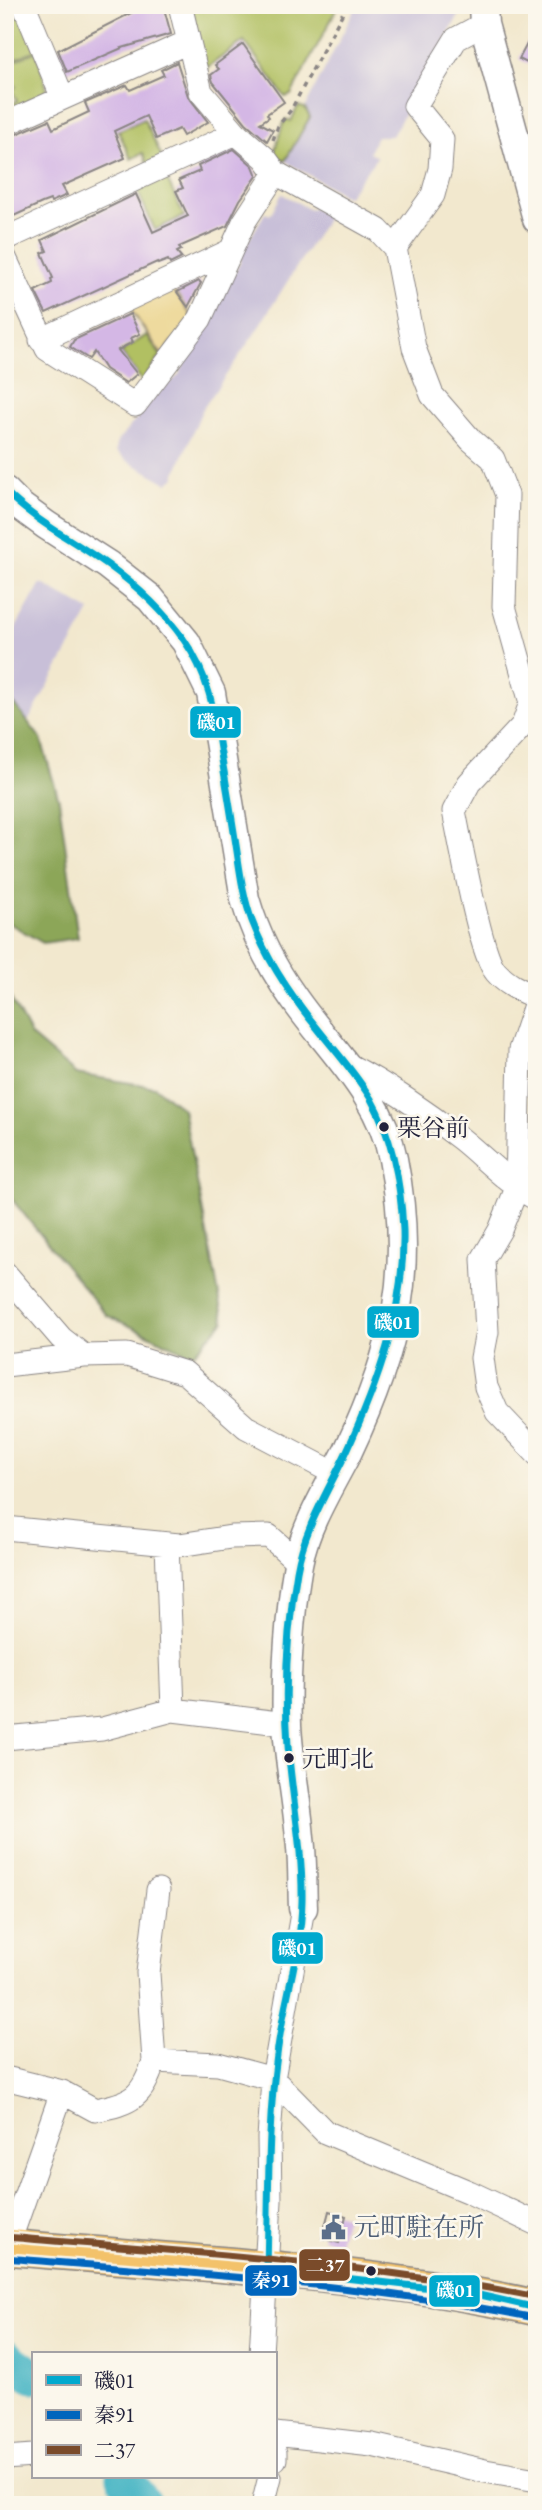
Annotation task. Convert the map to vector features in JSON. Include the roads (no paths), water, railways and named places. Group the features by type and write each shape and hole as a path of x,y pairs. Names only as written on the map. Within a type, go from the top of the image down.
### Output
{"main road":[{"path":"6,2247 267,2269 466,2292 537,2308"}],"street":[{"path":"24,5 62,96"},
{"path":"180,5 201,92 236,133 271,166 378,230 395,248 414,348 432,395 471,440 493,460 507,495 504,606 531,704 523,725 469,783 454,811 482,936 494,971 516,989 537,998 520,1050 527,1194 482,1259 487,1332 482,1358 486,1387 497,1412 537,1454"},
{"path":"395,248 433,195 440,169 442,139 415,106 456,39 483,15 532,173 537,219"},
{"path":"5,124 62,96 188,42"},
{"path":"5,239 236,133"},
{"path":"5,258 47,349 135,405 200,319 271,166"},
{"path":"41,340 230,251"},
{"path":"5,491 37,519 108,565 149,598 186,642 211,693 245,899 253,927 268,959 295,1000 348,1065 383,1122 400,1195 404,1249 401,1283 384,1362 369,1407 308,1532 298,1562 291,1628 287,1724 300,1838 303,1908 273,2079 269,2138 270,2202 261,2352"},
{"path":"348,1065 367,1074 460,1138 527,1194"},
{"path":"5,1273 61,1338 84,1356"},
{"path":"5,1364 84,1356 127,1355 185,1373 246,1427 336,1474"},
{"path":"5,1528 179,1545 231,1537 269,1536 298,1562"},
{"path":"167,1544 173,1710"},
{"path":"5,1738 102,1729 173,1710 287,1724"},
{"path":"5,2078 62,2092 95,2110 123,2105 146,2085 154,2061 148,1973 158,1890"},
{"path":"154,2061 218,2064 273,2079 325,2132 469,2192 537,2224"},
{"path":"6,2247 62,2092"},
{"path":"276,2434 372,2445 537,2480"},
{"path":"5,2458 32,2456"},
{"path":"263,2504 270,2478"}],"waterway":[{"path":"5,2356 32,2375"},
{"path":"125,2478 145,2505"}],"place":[{"name":"栗谷前","path":"384,1127"},
{"name":"元町北","path":"289,1758"},
{"name":"元町駐在所","path":"334,2227"}]}
